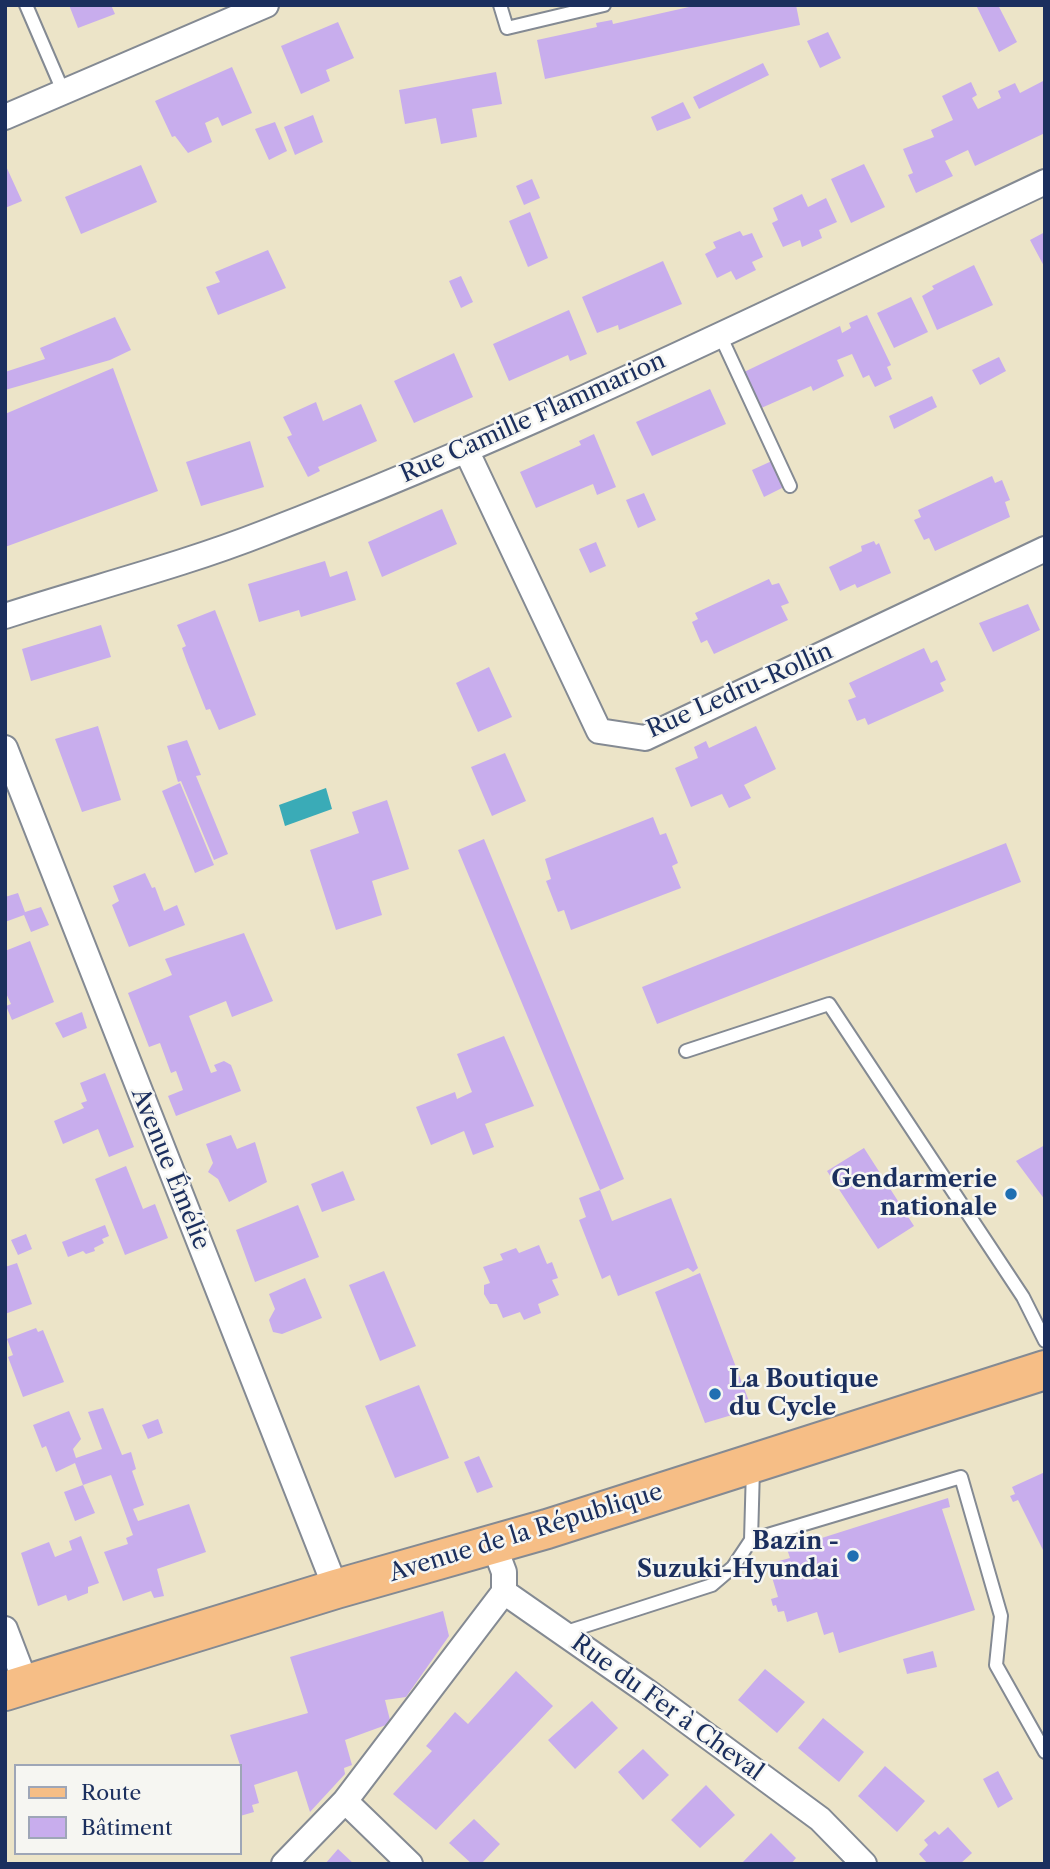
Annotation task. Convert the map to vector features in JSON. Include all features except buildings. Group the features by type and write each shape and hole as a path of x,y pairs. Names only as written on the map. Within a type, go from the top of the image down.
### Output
{"main road":[{"name":"Avenue de la République","path":"16,1687 336,1589 547,1529 1045,1370"}],"street":[{"path":"5,117 266,5"},
{"name":"Rue Camille Flammarion","path":"5,616 262,534 466,450 720,335 1045,182"},
{"name":"Rue Ledru-Rollin","path":"466,450 599,730 645,738 1045,549"},
{"name":"Avenue Émélie","path":"5,748 336,1589"},
{"path":"284,1864 345,1801 504,1592 504,1572 493,1543"},
{"name":"Rue du Fer à Cheval","path":"504,1592 820,1819 864,1864"},
{"path":"5,1629 16,1687"},
{"path":"345,1801 410,1864"}],"lane":[{"path":"26,5 63,91"},
{"path":"500,5 507,28 604,5"},
{"path":"720,335 790,486"},
{"path":"686,1051 829,1004 1023,1297 1045,1341"},
{"path":"562,1633 712,1585 733,1567 751,1540 753,1464"},
{"path":"751,1540 961,1477 1002,1616 996,1665 1045,1752"}],"water":[{"path":"326,788 332,809 285,826 279,805"}],"place":[{"name":"Gendarmerie nationale","path":"1011,1194"},
{"name":"La Boutique du Cycle","path":"715,1394"},
{"name":"Bazin - Suzuki-Hyundai","path":"853,1556"}]}
